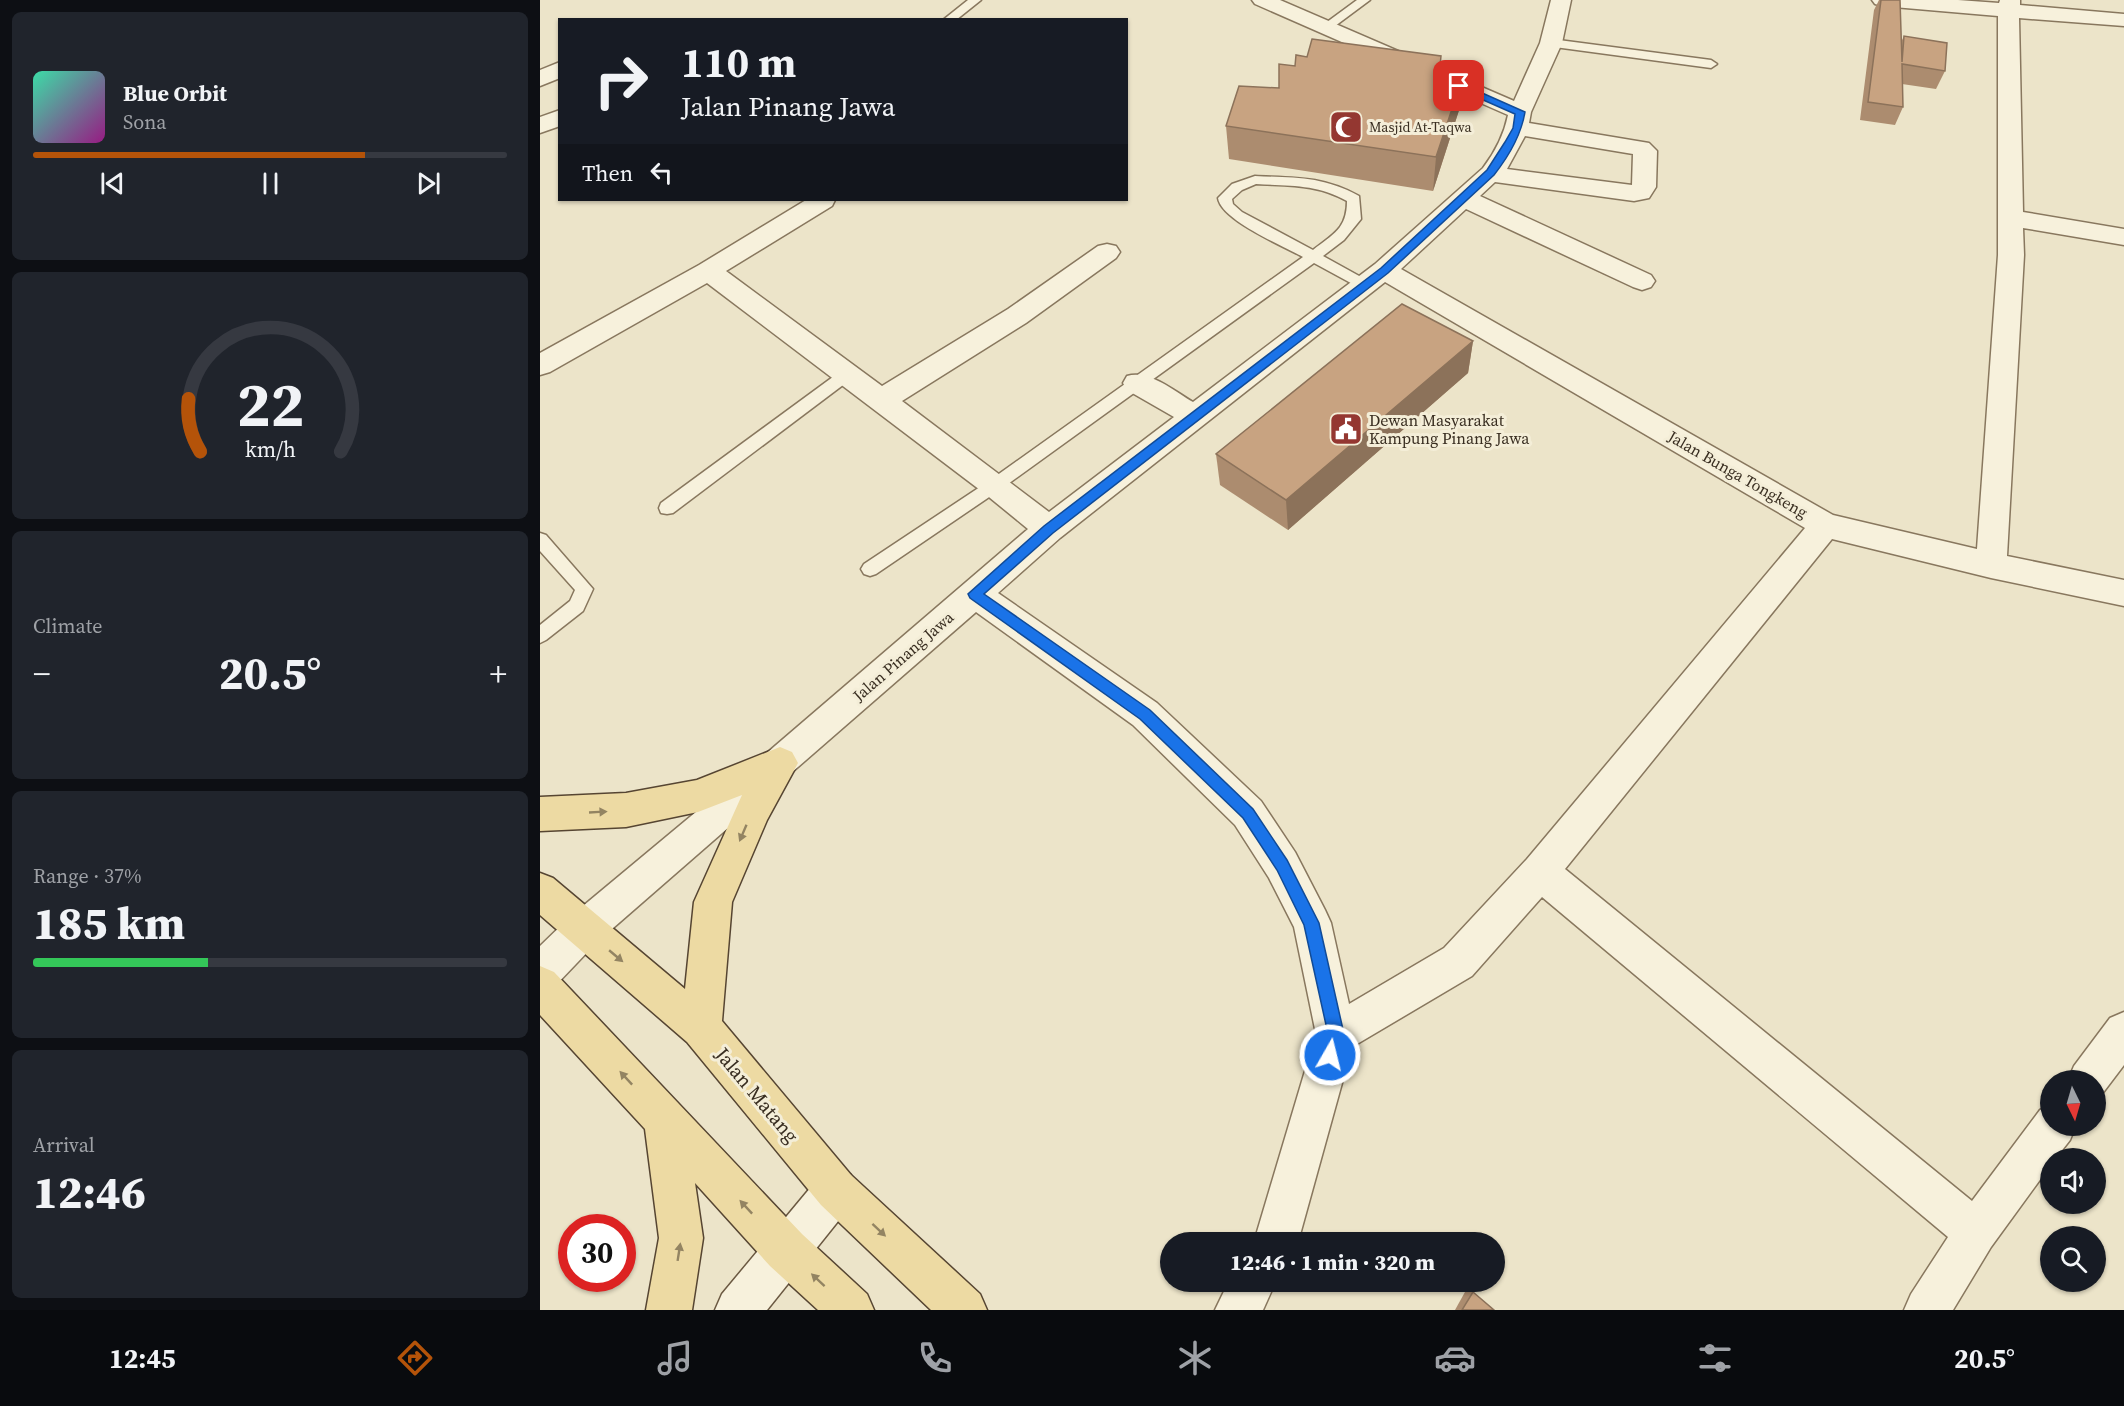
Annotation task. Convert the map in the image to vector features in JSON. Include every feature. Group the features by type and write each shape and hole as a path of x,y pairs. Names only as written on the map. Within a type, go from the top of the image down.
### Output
{"main road":[{"path":"540,814 626,810 698,796 780,762"},
{"path":"700,1028 713,902 753,810 780,762"},
{"name":"Jalan Matang","path":"540,891 700,1028 836,1190 964,1310"},
{"path":"540,986 786,1250 851,1310"},
{"path":"665,1121 681,1239 669,1310"}],"street":[{"path":"1262,0 1327,27 1519,120 1646,151 1644,188 1640,193 1490,174"},
{"name":"Jalan Pinang Jawa","path":"540,972 584,929 1049,529 1375,278 1490,174 1503,157 1551,43 1561,0"},
{"path":"1882,0 2010,6 2124,20"},
{"path":"1991,565 2011,255 2008,30 2010,6"},
{"path":"540,79 558,70"},
{"path":"540,126 558,118"},
{"path":"1464,198 1642,281"},
{"path":"540,365 708,271 821,201"},
{"path":"2012,218 2124,237"},
{"path":"880,401 1017,316 1107,252"},
{"path":"708,271 995,485 1049,529"},
{"name":"Jalan Bunga Tongkeng","path":"1375,278 1825,525 1991,565 2124,593"},
{"path":"1137,383 1196,417"},
{"path":"1336,1034 1458,962 1540,872 1825,525"},
{"path":"975,594 1145,714 1248,813 1282,865 1312,923 1336,1034 1279,1232"},
{"path":"1540,872 1976,1232"},
{"path":"2096,1070 2124,1032"},
{"path":"1927,1310 1976,1232 2047,1136"},
{"path":"738,1310 836,1190"},
{"path":"1238,1310 1248,1292"}],"lane":[{"path":"951,18 975,0"},
{"path":"1327,27 1365,0"},
{"path":"1551,43 1711,64"},
{"path":"870,569 995,485 1313,256 1339,237 1354,219 1354,199 1332,187 1304,182 1255,180 1237,187 1226,198 1226,205 1237,215 1313,256 1375,278"},
{"path":"667,507 846,375"},
{"path":"540,540 584,589 577,606 540,634"}],"building":[{"path":"1881,0 1900,0 1902,62 1904,36 1947,43 1945,71 1902,64 1903,107 1868,102"},
{"path":"1312,39 1441,56 1440,66 1465,70 1436,157 1226,126 1239,86 1279,88 1279,64 1295,66 1296,55 1307,57"},
{"path":"1402,304 1473,341 1286,500 1216,454"},
{"path":"1473,1292 1494,1310 1462,1310"}],"place":[{"name":"Masjid At-Taqwa","path":"1346,127"},
{"name":"Dewan Masyarakat Kampung Pinang Jawa","path":"1346,429"}],"route":[{"path":"1330,1055 1336,1034 1312,923 1282,865 1248,813 1145,714 975,594 1049,529 1384,270 1491,173 1503,157 1517,128 1520,112 1459,86"}]}
